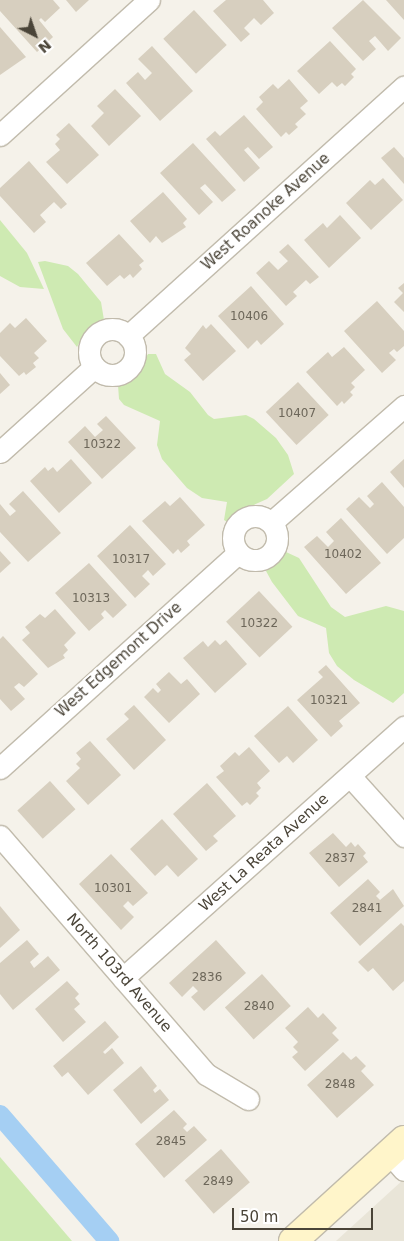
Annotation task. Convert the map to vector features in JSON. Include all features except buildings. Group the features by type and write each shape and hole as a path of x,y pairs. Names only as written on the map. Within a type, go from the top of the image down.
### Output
{"main road":[{"path":"293,1241 399,1155"}],"street":[{"path":"0,135 149,0"},
{"name":"West Roanoke Avenue","path":"128,336 404,87"},
{"path":"114,329 128,336 134,356 127,369 114,374 94,366 89,352 94,338 107,330 114,329"},
{"path":"0,452 94,366"},
{"path":"272,522 404,406"},
{"path":"253,515 272,522 276,530 277,544 267,557 252,561 238,553 233,534 240,521 253,515"},
{"name":"West Edgemont Drive","path":"0,768 238,553"},
{"name":"West La Reata Avenue","path":"123,978 404,728"},
{"path":"350,776 404,836"},
{"name":"North 103rd Avenue","path":"0,836 206,1074 248,1099"}],"shaded area":[{"path":"404,1179 404,1241 336,1241"}],"green space":[{"path":"0,220 27,253 44,289 20,287 0,276"},
{"path":"45,261 68,266 78,274 101,302 104,320 86,331 77,347 63,329 38,262"},
{"path":"148,354 156,354 165,374 190,392 208,415 214,419 246,415 254,419 276,438 288,455 294,474 267,499 238,512 227,522 224,520 227,502 202,498 187,488 162,459 157,445 160,421 124,405 119,399 118,385 139,369"},
{"path":"286,552 299,558 331,607 345,617 386,606 404,611 404,693 393,703 354,680 337,666 329,653 326,628 298,616 272,582 266,571"},
{"path":"0,1157 72,1241 0,1241"}],"waterway":[{"path":"0,1115 109,1241"}]}
